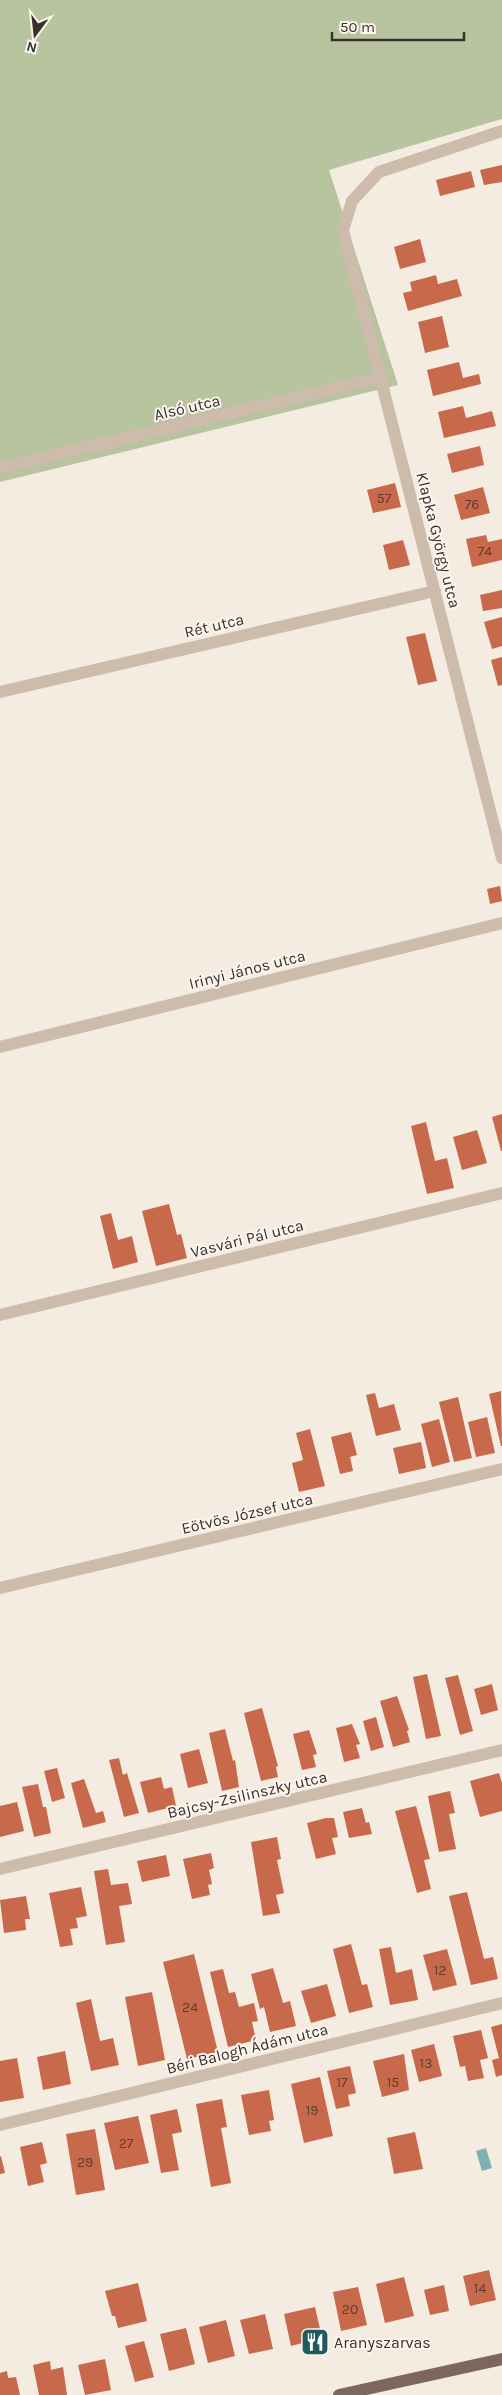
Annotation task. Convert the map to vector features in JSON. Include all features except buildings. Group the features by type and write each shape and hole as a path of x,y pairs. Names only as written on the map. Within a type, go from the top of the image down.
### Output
{"main road":[{"path":"340,2395 502,2359"}],"street":[{"name":"Klapka György utca","path":"502,131 379,172 352,201 343,230 502,858"},
{"name":"Alsó utca","path":"0,468 381,377"},
{"name":"Rét utca","path":"0,692 435,591"},
{"name":"Irinyi János utca","path":"0,1047 502,923"},
{"name":"Vasvári Pál utca","path":"0,1315 502,1193"},
{"name":"Eötvös József utca","path":"0,1588 502,1469"},
{"name":"Bajcsy-Zsilinszky utca","path":"0,1869 502,1750"},
{"name":"Béri Balogh Ádám utca","path":"0,2125 502,2003"}],"green space":[{"path":"0,0 502,0 502,119 329,170 398,385 0,482"}],"water":[{"path":"486,2148 492,2168 482,2171 476,2151"}],"place":[{"name":"Aranyszarvas","path":"315,2342"}]}
